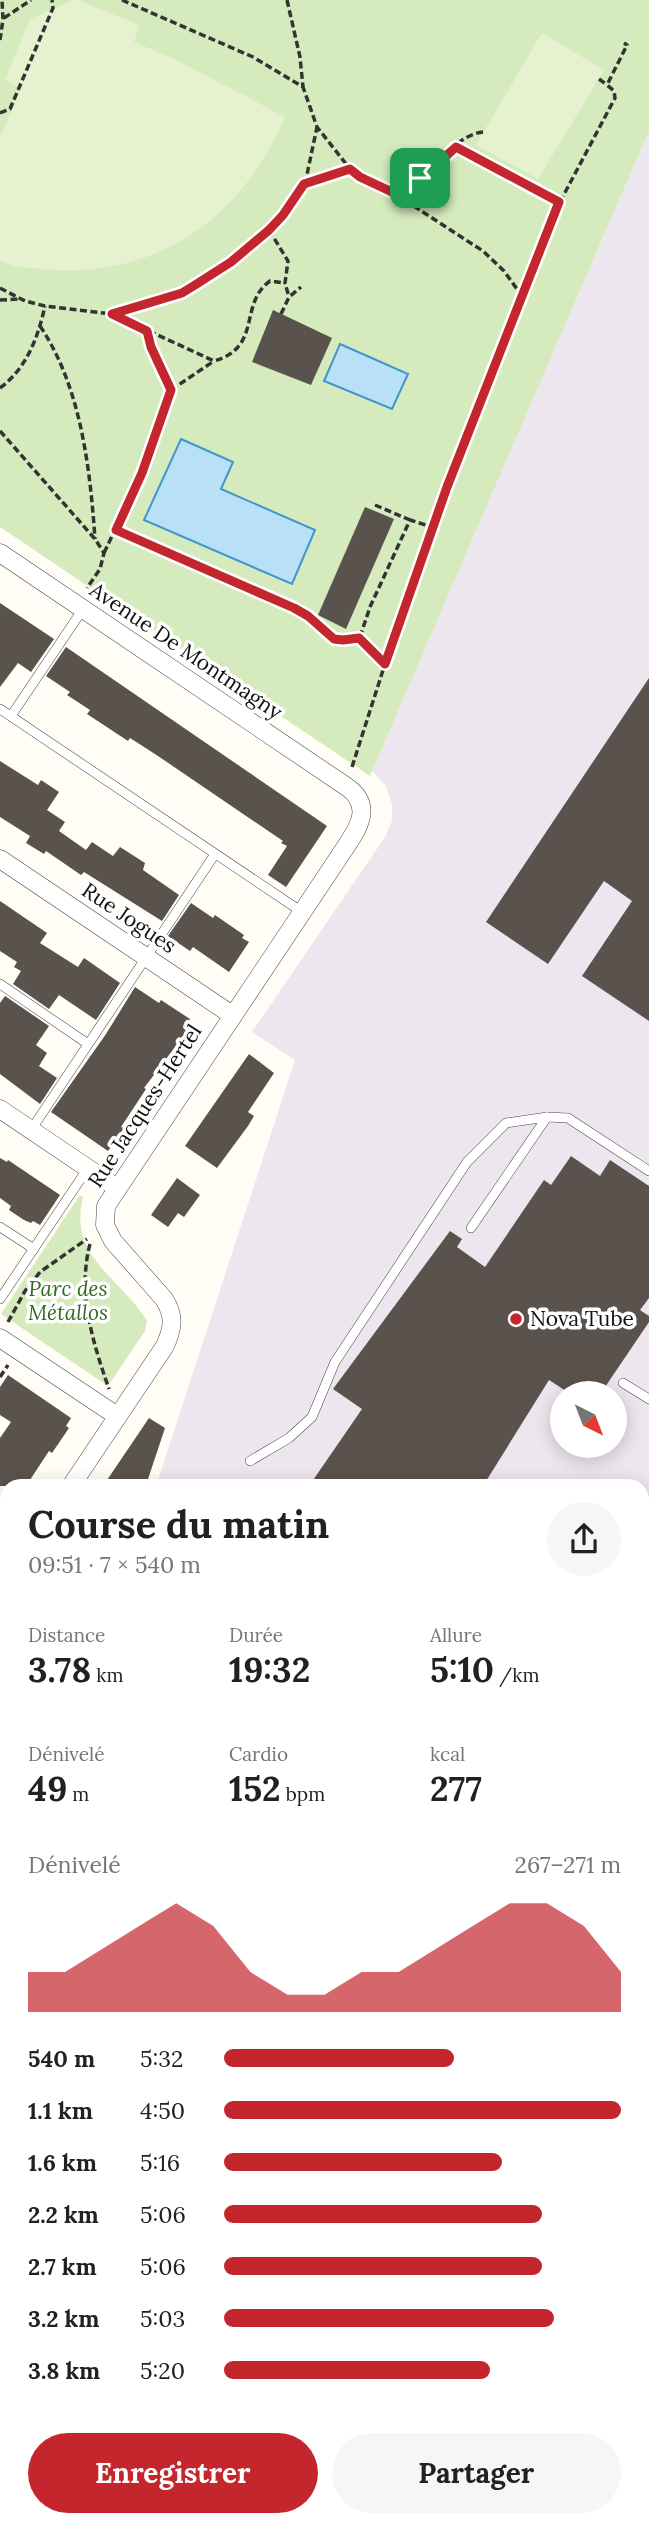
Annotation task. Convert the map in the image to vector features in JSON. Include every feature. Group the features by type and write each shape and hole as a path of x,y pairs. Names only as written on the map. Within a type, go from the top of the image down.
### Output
{"street":[{"name":"Avenue De Montmagny","path":"0,553 347,787"},
{"name":"Rue Jacques-Hertel","path":"76,1479 165,1346 173,1322 164,1299 113,1241 105,1225 106,1206 356,828 361,817 361,802 347,787"},
{"name":"Rue Jogues","path":"0,859 232,1015"},
{"path":"0,1109 117,1188"},
{"path":"4,1330 117,1416"}],"lane":[{"path":"11,716 83,609"},
{"path":"0,709 302,912"},
{"path":"31,1130 215,854"},
{"path":"0,984 88,1044"},
{"path":"250,1461 289,1438 312,1417 335,1362 467,1162 506,1123 547,1117 568,1118 649,1171"},
{"path":"471,1228 547,1117"},
{"path":"0,1299 88,1168"},
{"path":"0,1227 34,1249"},
{"path":"627,1385 649,1399"}],"path":[{"path":"0,40 2,0"},
{"path":"3,19 31,0"},
{"path":"0,113 10,109 53,8 52,0"},
{"path":"122,0 253,57 303,87"},
{"path":"287,0 300,57 303,87 317,127 350,169 360,177 392,192 483,251 505,271 522,296"},
{"path":"607,85 625,44"},
{"path":"352,767 366,714 432,527 522,296 559,202 615,98 614,92 599,79"},
{"path":"112,314 182,293 231,262 269,230 304,184 317,127"},
{"path":"392,192 420,178 471,134 483,132"},
{"path":"456,147 559,202"},
{"path":"304,184 350,169"},
{"path":"269,230 288,261 285,283 289,297"},
{"path":"87,588 100,569 104,553 142,473 171,390 214,361 234,352 241,345 264,285 270,281 285,283"},
{"path":"281,314 289,297 301,287"},
{"path":"0,288 45,306 112,314 214,361"},
{"path":"0,300 22,299"},
{"path":"0,388 27,358 45,306"},
{"path":"40,326 50,341 72,395 81,428 89,474 95,539"},
{"path":"147,331 151,347 171,390"},
{"path":"0,431 95,539 104,553"},
{"path":"375,505 432,527"},
{"path":"359,638 410,520"},
{"path":"116,530 294,608 308,616 334,639 359,638"},
{"path":"359,638 385,664"},
{"path":"4,1330 25,1291 40,1272 89,1242 85,1269 85,1299 96,1351 108,1388"},
{"path":"0,1377 8,1365"}],"shaded area":[{"path":"649,131 649,1479 158,1479 295,1060 252,1032 385,837 392,821 392,804 386,786 372,771"}],"green space":[{"path":"0,0 649,0 649,131 370,776 0,527"},
{"path":"73,0 139,25 134,42 172,58 285,117 268,151 247,182 223,209 196,231 166,249 133,261 97,269 36,269 0,261 0,138 21,88 5,80 30,19"},
{"path":"542,33 604,70 538,179 476,145"},
{"name":"Parc des Métallos","path":"80,1195 83,1197 80,1218 83,1236 90,1251 147,1321 145,1331 108,1386 1,1314"}],"water":[{"path":"340,344 408,374 392,409 324,381"},
{"path":"181,439 233,462 221,489 315,530 292,584 144,520"}],"building":[{"path":"273,310 332,338 311,385 252,362"},
{"path":"365,507 394,519 346,629 318,615"},
{"path":"0,603 54,639 31,672 18,663 0,687"},
{"path":"66,647 327,826 286,887 268,875 287,846 281,843 283,841 158,756 130,738 128,741 87,714 90,710 67,695 70,692 46,676"},
{"path":"649,678 649,1021 582,976 632,901 604,881 548,964 486,922"},
{"path":"0,761 38,785 41,780 59,792 47,810 65,822 59,831 86,850 92,842 113,856 120,847 145,863 143,870 179,895 162,921 84,872 81,875 46,851 44,854 26,843 30,836 0,817"},
{"path":"0,901 47,933 40,943 78,967 84,958 120,983 96,1020 59,995 49,1009 13,984 21,971 14,967 17,962 0,951"},
{"path":"191,903 213,918 215,915 244,935 242,938 249,942 229,972 193,947 190,951 168,936"},
{"path":"135,987 190,1019 185,1028 188,1030 144,1088 146,1089 121,1127 124,1128 108,1151 51,1112 106,1034"},
{"path":"5,996 49,1026 36,1045 47,1053 39,1066 57,1078 40,1104 0,1074 0,1003"},
{"path":"249,1054 274,1073 248,1112 254,1116 248,1126 217,1168 185,1146"},
{"name":"Nova Tube","path":"571,1156 600,1176 610,1160 649,1186 649,1298 640,1310 649,1316 649,1322 609,1381 549,1380 487,1479 314,1479 362,1409 333,1389 450,1231 462,1239 457,1247 485,1267 544,1180 551,1185"},
{"path":"0,1158 7,1162 8,1160 60,1195 40,1225 24,1220 9,1210 11,1206 0,1198"},
{"path":"177,1178 200,1195 184,1217 178,1213 168,1227 151,1215"},
{"path":"8,1375 71,1418 66,1426 69,1428 52,1453 49,1451 31,1479 0,1479 0,1438 11,1422 0,1415 0,1387"},
{"path":"149,1418 165,1428 148,1479 108,1479"}],"place":[{"name":"Nova Tube","path":"516,1319"}],"route":[{"path":"456,147 559,202 447,487 385,664 359,638 334,639 321,626 294,608 116,530 155,440 171,390 151,347 147,331 112,314 182,293 212,275 269,230 304,184 350,169 360,177 392,192 420,178 456,147"}]}
